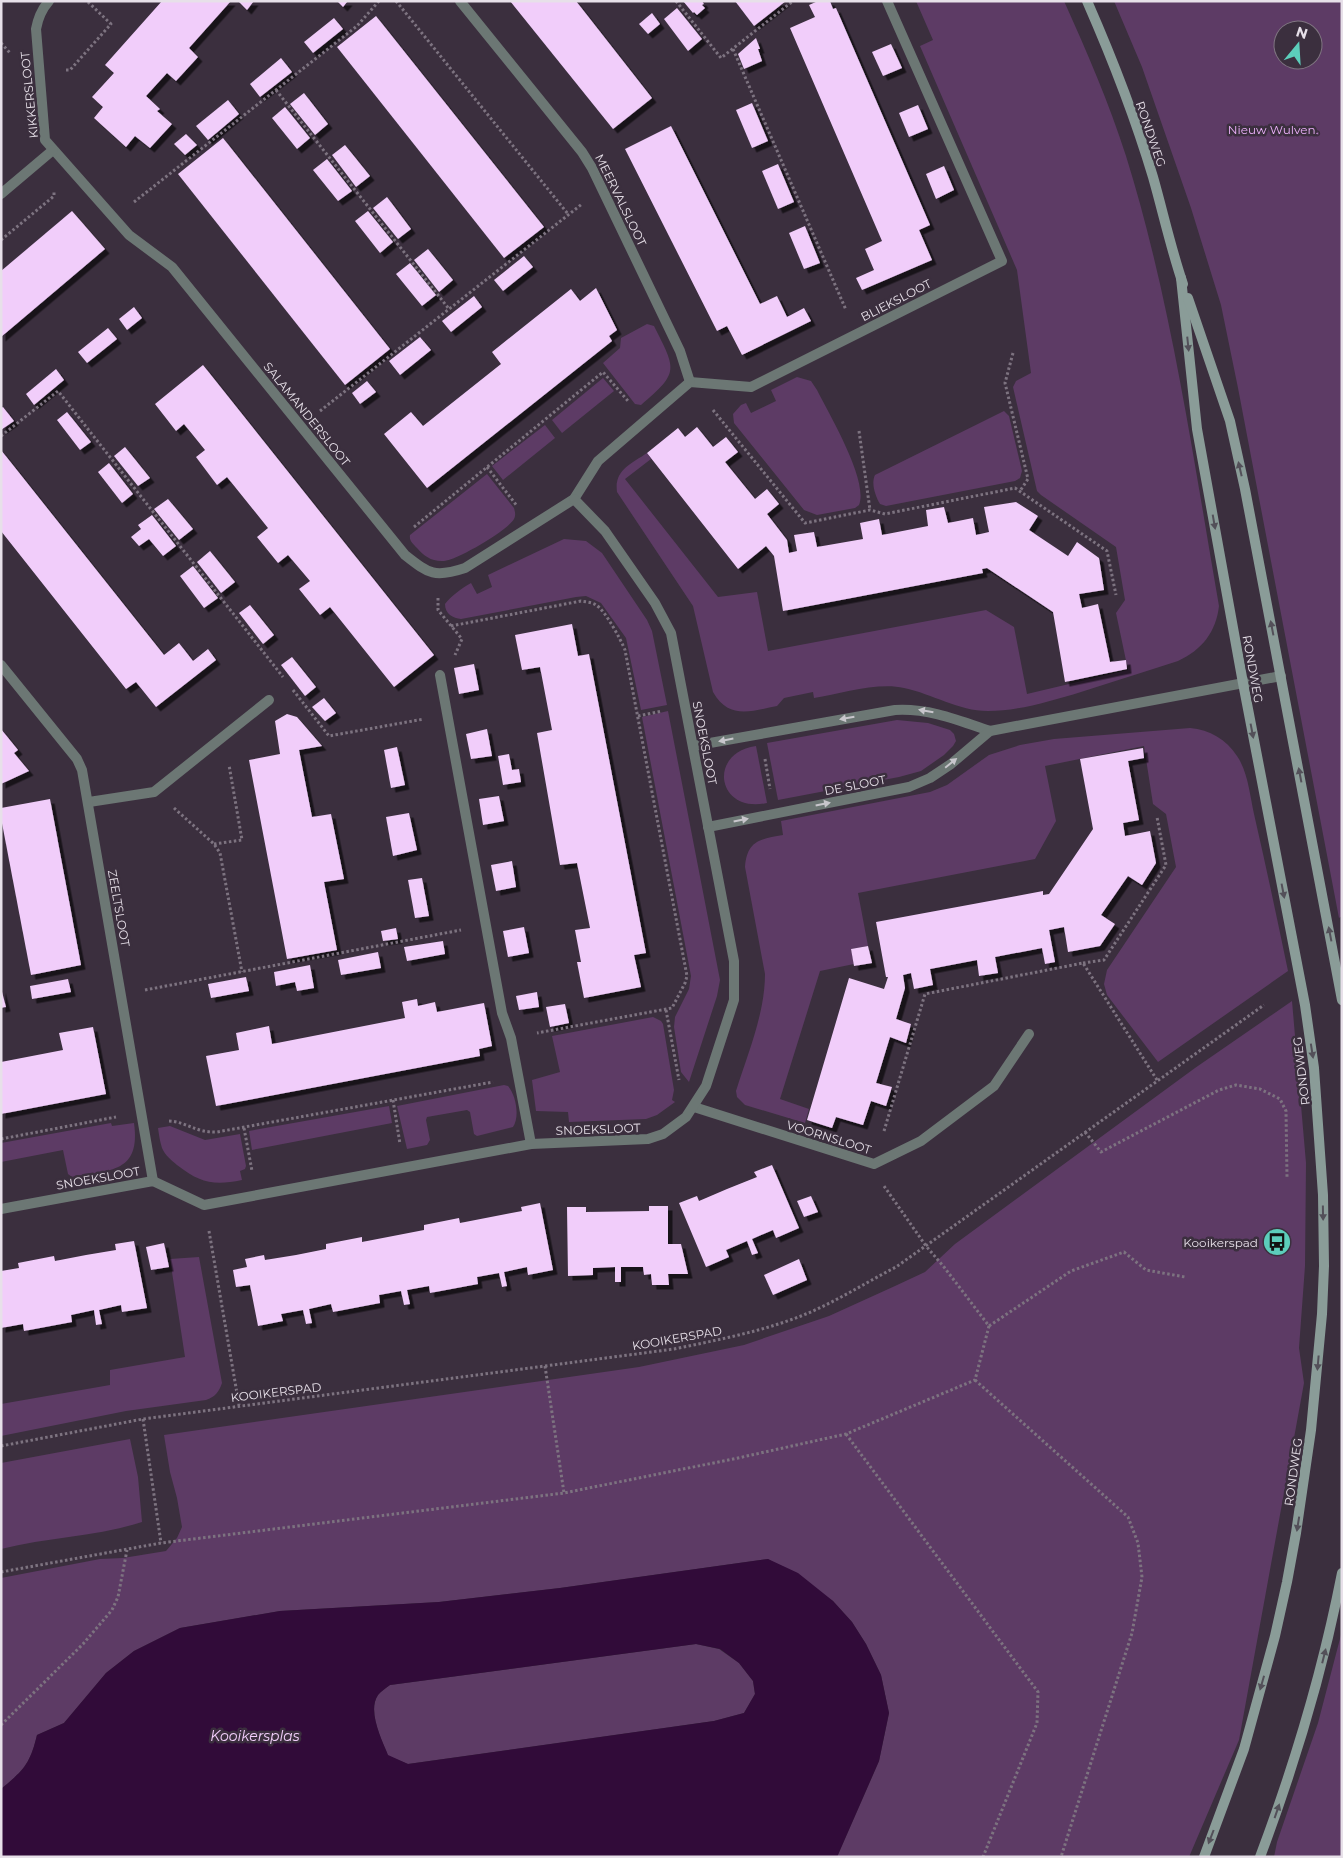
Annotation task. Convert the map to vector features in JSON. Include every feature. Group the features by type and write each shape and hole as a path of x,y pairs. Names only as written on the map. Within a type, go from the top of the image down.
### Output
{"main road":[{"name":"RONDWEG","path":"1087,1 1129,105 1153,176 1181,278 1230,421 1282,676 1342,1000"},
{"name":"RONDWEG","path":"1181,278 1197,428 1243,683 1305,1005 1314,1068 1323,1194 1324,1266 1322,1314 1311,1430 1296,1533 1275,1636 1244,1749 1204,1857"},
{"path":"1260,1857 1291,1770 1314,1696 1333,1620 1342,1573"}],"street":[{"name":"KIKKERSLOOT","path":"1,194 53,150 45,140 36,29 42,9 49,1"},
{"name":"MEERVALSLOOT","path":"460,1 582,152 602,188 680,351 690,382"},
{"name":"BLIEKSLOOT","path":"690,382 751,387 1002,261 887,1"},
{"name":"SALAMANDERSLOOT","path":"53,150 129,235 172,268 405,554 420,567 438,575"},
{"path":"438,575 466,568 574,499 598,461 690,382"},
{"name":"SNOEKSLOOT","path":"1,1209 153,1181 204,1205 531,1144 648,1139 663,1134 676,1126 694,1107 706,1086 734,1000 734,961 671,633 664,618 606,532 574,499"},
{"name":"ZEELTSLOOT","path":"1,665 77,759 82,770 153,1181"},
{"path":"440,675 502,1012 512,1038 531,1144"},
{"name":"DE SLOOT","path":"708,827 909,786 930,778 951,764 990,731 1282,676"},
{"path":"89,802 154,792 269,700"},
{"path":"693,746 895,710 912,709 950,716 990,731"},
{"name":"VOORNSLOOT","path":"694,1107 874,1164 921,1141 994,1086 1029,1034"}],"path":[{"path":"114,218 357,26 379,1"},
{"path":"396,1 568,214"},
{"path":"676,1 721,58 793,1"},
{"path":"733,49 856,334"},
{"path":"276,90 450,308"},
{"path":"302,427 602,188"},
{"path":"1013,353 1005,382 1028,479 1020,491"},
{"path":"395,542 604,372 645,421"},
{"path":"690,382 805,523 870,510 885,514 1015,488 1108,551 1116,596"},
{"path":"1,436 58,391 329,736 447,715"},
{"path":"859,431 870,510"},
{"path":"487,467 532,526"},
{"path":"438,575 438,610 462,639 454,657 440,675"},
{"path":"451,626 581,601 599,607 622,641 686,976 685,983 672,1008 512,1038"},
{"path":"760,733 775,813"},
{"path":"214,844 242,840 224,736"},
{"path":"154,792 214,844 220,853 242,972"},
{"path":"988,1326 926,1246 883,1184 874,1164 925,994 1104,960 1166,865 1157,817"},
{"path":"121,994 486,926"},
{"path":"1083,963 1157,1080"},
{"name":"KOOIKERSPAD","path":"1,1446 143,1419 240,1405 674,1349 736,1337 801,1316 847,1294 896,1266 926,1246 1264,1005"},
{"path":"666,1010 678,1080 694,1107"},
{"path":"1,1139 118,1117 179,1122 205,1133 217,1132 519,1078"},
{"path":"1086,1132 1101,1152 1219,1090 1236,1085 1260,1089 1280,1099 1286,1111 1287,1177"},
{"path":"393,1100 404,1167"},
{"path":"244,1128 256,1195"},
{"path":"204,1205 240,1405"},
{"path":"975,1380 988,1326 1071,1271 1124,1252 1146,1270 1185,1278"},
{"path":"545,1366 564,1493"},
{"path":"1,1572 160,1543 564,1493 846,1434 975,1380"},
{"path":"975,1380 1128,1517 1138,1543 1142,1577 1132,1633 1061,1857"},
{"path":"143,1419 160,1543"},
{"path":"846,1434 1038,1692 1036,1723 983,1857"},
{"path":"1,1725 83,1644 112,1610 118,1597 127,1550"}],"green space":[{"path":"916,1 1064,1 1097,78 1126,156 1156,266 1180,379 1219,606 1215,624 1201,646 1187,657 1178,661 1047,702 1023,707 1000,711 977,710 904,688 882,686 814,698 813,692 784,698 777,706 750,711 733,710 719,701 713,692 693,606 617,492 618,478 621,473 630,464 647,453 651,459 625,479 718,597 757,592 768,651 986,610 1014,627 1027,694 1128,670 1116,613 1125,600 1116,547 1037,491 1013,387 1016,381 1031,373 1017,270 920,46 933,40"},
{"name":"Nieuw Wulven.","path":"1114,1 1342,1 1342,916 1339,918 1221,305 1191,208 1142,67"},
{"path":"647,324 654,326 667,352 670,370 663,385 641,405 635,404 603,363 620,348 621,338"},
{"path":"797,377 811,381 846,448 853,464 861,494 859,505 855,508 817,515 804,510 734,423 733,414 741,405 746,403 751,413 776,401 771,390"},
{"path":"603,378 614,391 562,433 552,420"},
{"path":"1004,411 1009,416 1022,471 1020,478 1015,481 886,506 880,504 874,490 873,482 875,475"},
{"path":"545,425 555,438 503,480 492,466"},
{"path":"487,474 514,508 514,519 492,537 459,556 440,561 425,556 412,542 410,535"},
{"path":"564,539 586,541 602,553 647,620 652,631 667,705 641,710 626,638 601,603 586,596 461,619 452,616 446,610 445,604 447,601 471,583 477,594 492,587 488,575"},
{"path":"668,711 720,980 717,996 689,1082 681,1072 674,1027 675,1017 689,989 691,976 642,717"},
{"path":"897,720 928,723 950,730 954,734 956,741 944,755 921,771 899,777 778,800 767,743"},
{"path":"1190,728 1211,733 1223,740 1233,750 1244,769 1288,971 1158,1062 1107,995 1104,984 1107,970 1176,867 1166,814 1153,804 1144,746 1045,766 1056,821 1035,859 858,893 868,946 851,949 854,964 820,971 780,1099 809,1109 805,1123 745,1105 737,1097 736,1091 759,1018 765,974 745,867 746,858 756,842 783,835 781,821 930,792 947,785 989,755 1020,745 1054,739"},
{"path":"756,746 767,803 750,804 737,800 729,792 724,781 725,770 730,759 740,751"},
{"path":"1292,1001 1306,1163 1305,1266 1299,1348 1304,1383 1239,1740 1189,1857 837,1857 879,1761 889,1713 881,1675 866,1644 852,1622 833,1601 768,1559 560,1588 439,1602 280,1611 180,1628 134,1651 106,1673 64,1723 37,1735 32,1753 25,1766 1,1789 1,1578 100,1559 123,1558 166,1551 177,1538 182,1527 164,1435 639,1367 744,1345 829,1316 925,1272 955,1244 1195,1068"},
{"path":"653,1017 663,1024 674,1090 672,1100 675,1102 657,1115 646,1119 569,1122 568,1112 536,1111 532,1080 560,1072 552,1036"},
{"path":"504,1085 508,1086 511,1090 515,1100 517,1112 513,1127 477,1136 474,1134 470,1112 467,1110 427,1117 430,1140 427,1145 407,1149 397,1106"},
{"path":"389,1106 392,1123 252,1150 249,1131"},
{"path":"111,1123 112,1126 134,1123 135,1139 133,1152 127,1160 120,1166 110,1170 72,1177 68,1174 63,1150 1,1162 1,1143"},
{"path":"170,1126 205,1140 240,1134 246,1166 245,1169 240,1171 242,1180 223,1183 208,1182 193,1176 177,1165 162,1148 158,1128"},
{"path":"199,1257 222,1383 214,1396 206,1400 126,1411 1,1436 1,1404 110,1385 110,1370 185,1357 170,1259"},
{"path":"130,1439 138,1477 142,1522 108,1531 1,1549 1,1463"},
{"path":"1342,1631 1342,1857 1274,1857 1277,1842 1318,1723"},
{"path":"696,1644 719,1649 739,1663 753,1681 755,1694 744,1713 714,1721 408,1764 388,1756 379,1734 374,1709 375,1702 378,1695 390,1685"}],"water":[{"name":"Kooikersplas","path":"768,1559 798,1573 833,1601 852,1622 866,1644 881,1675 889,1713 879,1761 837,1857 1,1857 1,1789 15,1777 29,1760 37,1735 64,1723 106,1673 134,1651 180,1628 280,1611 439,1602 560,1588","holes":["696,1644 720,1649 739,1663 753,1681 755,1694 744,1713 714,1721 408,1764 388,1755 379,1734 375,1717 374,1709 378,1695 390,1685"]}],"building":[{"path":"162,1 231,1 189,48 198,57 176,81 167,73 146,96 160,109 157,111 172,124 150,148 135,136 126,147 94,118 103,107 92,97 114,73 105,65"},
{"path":"238,1 254,1 247,10"},
{"path":"337,1 348,1 343,7"},
{"path":"510,1 576,1 652,98 613,129"},
{"path":"683,1 702,1 704,4 702,5 705,8 697,15"},
{"path":"735,1 786,1 754,26"},
{"path":"818,1 830,1 833,9 836,8 930,225 919,230 932,260 862,290 856,278 874,270 865,249 882,241 790,28 815,17 809,5"},
{"path":"677,8 702,39 688,51 664,19"},
{"path":"652,13 660,24 648,34 639,24"},
{"path":"376,16 544,227 504,258 337,47"},
{"path":"334,18 343,29 313,53 304,42"},
{"path":"756,38 762,61 744,69 738,54"},
{"path":"891,44 902,68 883,76 872,52"},
{"path":"281,58 292,72 260,97 250,84"},
{"path":"304,93 328,124 315,135 290,104"},
{"path":"228,100 239,114 208,140 196,126"},
{"path":"752,103 768,141 752,148 736,110"},
{"path":"918,105 928,129 909,137 899,113"},
{"path":"285,107 310,138 297,149 272,118"},
{"path":"671,126 760,304 777,296 787,317 804,308 811,321 742,355 727,326 717,331 625,149"},
{"path":"186,134 197,145 185,155 174,144"},
{"path":"223,138 390,349 345,385 178,174"},
{"path":"345,145 370,176 356,187 332,155"},
{"path":"327,159 352,191 338,201 313,170"},
{"path":"778,164 794,202 778,209 762,171"},
{"path":"944,166 954,190 936,199 926,174"},
{"path":"387,197 411,229 398,239 373,208"},
{"path":"72,211 105,249 1,337 1,271"},
{"path":"368,211 393,242 380,253 355,221"},
{"path":"805,226 820,263 804,269 789,233"},
{"path":"428,249 453,280 439,292 414,260"},
{"path":"524,256 533,267 503,291 494,280"},
{"path":"410,263 436,295 422,306 396,274"},
{"path":"596,288 617,330 609,336 612,341 427,488 384,434 411,412 423,426 501,364 492,352 517,332 571,289 580,301"},
{"path":"474,296 482,307 451,332 442,321"},
{"path":"134,307 142,318 127,330 119,319"},
{"path":"108,328 117,339 87,363 78,352"},
{"path":"420,337 431,350 400,375 389,361"},
{"path":"203,365 434,655 394,687 330,607 320,615 299,589 310,581 288,555 278,563 257,537 268,528 227,477 217,485 196,457 205,450 184,424 176,431 155,404"},
{"path":"56,369 64,380 34,405 26,394"},
{"path":"367,381 376,392 360,404 352,393"},
{"path":"3,407 14,421 1,430 1,408"},
{"path":"67,412 91,442 80,450 57,420"},
{"path":"697,427 713,447 726,437 738,452 725,462 755,499 767,489 779,504 767,514 787,540 789,553 797,551 794,535 814,532 817,547 863,539 860,523 879,519 882,535 928,526 926,510 944,507 948,523 973,518 976,535 989,532 984,507 1016,502 1038,516 1029,530 1068,556 1077,542 1099,558 1104,590 1079,594 1082,608 1098,604 1110,662 1126,660 1127,669 1065,682 1053,612 987,568 982,569 983,573 783,611 774,556 766,546 738,569 647,453 678,428 685,437"},
{"path":"125,447 150,478 138,486 114,456"},
{"path":"1,450 164,655 179,643 193,661 208,649 216,660 156,707 136,682 126,689 1,531"},
{"path":"109,463 133,494 122,503 98,472"},
{"path":"168,499 193,529 179,540 154,509"},
{"path":"152,515 176,546 163,556 149,539 139,546 131,537 141,529 138,525"},
{"path":"210,551 235,582 221,593 197,562"},
{"path":"193,566 218,598 204,608 180,576"},
{"path":"250,605 274,635 263,644 239,613"},
{"path":"572,624 578,656 589,654 646,953 634,955 641,987 584,998 577,962 581,962 575,930 590,928 577,863 560,865 537,733 552,730 540,667 522,670 515,635"},
{"path":"292,657 316,687 305,696 281,665"},
{"path":"474,664 479,690 459,694 454,668"},
{"path":"324,698 336,713 325,721 312,707"},
{"path":"287,714 297,717 322,746 299,750 312,817 331,814 344,879 324,882 337,950 287,959 249,760 280,754 275,721"},
{"path":"1,729 18,750 14,753 29,771 1,784"},
{"path":"487,729 492,756 471,759 466,734"},
{"path":"397,747 405,785 391,788 384,750"},
{"path":"1143,748 1144,758 1128,761 1139,820 1123,823 1125,836 1150,831 1156,863 1142,885 1128,876 1101,915 1115,924 1100,946 1068,952 1064,927 1049,930 1055,962 1045,964 1042,948 995,957 998,973 979,976 977,960 930,969 933,985 914,989 911,973 903,975 905,988 896,1019 911,1024 906,1043 890,1037 876,1083 892,1087 886,1106 871,1101 863,1125 836,1117 832,1128 807,1120 849,978 884,989 888,977 886,977 876,922 1043,891 1043,895 1049,894 1093,829 1080,759"},
{"path":"509,754 512,770 519,769 521,782 503,785 498,756"},
{"path":"499,796 504,821 483,825 479,799"},
{"path":"50,799 81,965 31,975 1,818 1,808"},
{"path":"409,813 417,850 393,856 386,817"},
{"path":"512,861 516,887 496,891 491,865"},
{"path":"422,878 429,916 415,918 408,880"},
{"path":"524,927 529,953 508,957 503,931"},
{"path":"396,928 398,939 383,941 381,931"},
{"path":"443,941 445,954 407,961 404,947"},
{"path":"868,946 872,963 854,966 851,949"},
{"path":"378,952 381,968 341,975 338,960"},
{"path":"310,965 314,988 297,991 295,982 276,986 274,972"},
{"path":"246,977 249,991 211,998 208,984"},
{"path":"68,979 71,992 32,999 30,986"},
{"path":"1,988 6,1007 1,1008"},
{"path":"537,992 539,1007 519,1010 516,996"},
{"path":"417,999 418,1006 435,1002 437,1012 484,1003 492,1046 479,1049 480,1056 216,1106 206,1056 239,1050 236,1033 269,1026 272,1044 405,1018 402,1002"},
{"path":"565,1004 569,1023 550,1027 546,1007"},
{"path":"93,1027 106,1094 1,1114 1,1062 63,1050 59,1033"},
{"path":"772,1165 799,1228 776,1238 773,1230 752,1239 758,1253 752,1255 747,1241 726,1250 729,1257 706,1267 679,1203 697,1196 699,1201 757,1177 754,1172"},
{"path":"811,1196 818,1212 804,1217 797,1201"},
{"path":"540,1203 553,1270 528,1275 527,1267 504,1272 507,1286 502,1287 499,1273 477,1277 478,1284 430,1293 429,1286 407,1290 410,1304 404,1305 401,1291 379,1295 380,1303 333,1312 331,1304 309,1309 312,1323 306,1324 303,1310 281,1314 283,1321 258,1326 250,1285 236,1287 233,1270 247,1267 245,1259 264,1255 265,1260 296,1255 326,1249 326,1244 362,1237 362,1242 424,1230 424,1225 459,1218 460,1223 522,1211 521,1207"},
{"path":"649,1206 668,1206 668,1244 681,1244 688,1274 668,1274 669,1285 652,1285 651,1274 644,1275 643,1267 621,1267 621,1282 615,1282 615,1267 593,1268 593,1275 568,1276 567,1207 586,1207 586,1212 649,1211"},
{"path":"134,1241 147,1308 122,1312 121,1305 99,1310 102,1324 96,1325 94,1310 71,1315 72,1322 24,1331 23,1324 1,1328 1,1271 19,1268 18,1263 54,1256 55,1261 116,1250 115,1244"},
{"path":"164,1243 169,1267 151,1270 146,1247"},
{"path":"799,1259 807,1280 773,1295 764,1275"}],"place":[{"name":"Kooikerspad","path":"1277,1242"}]}
